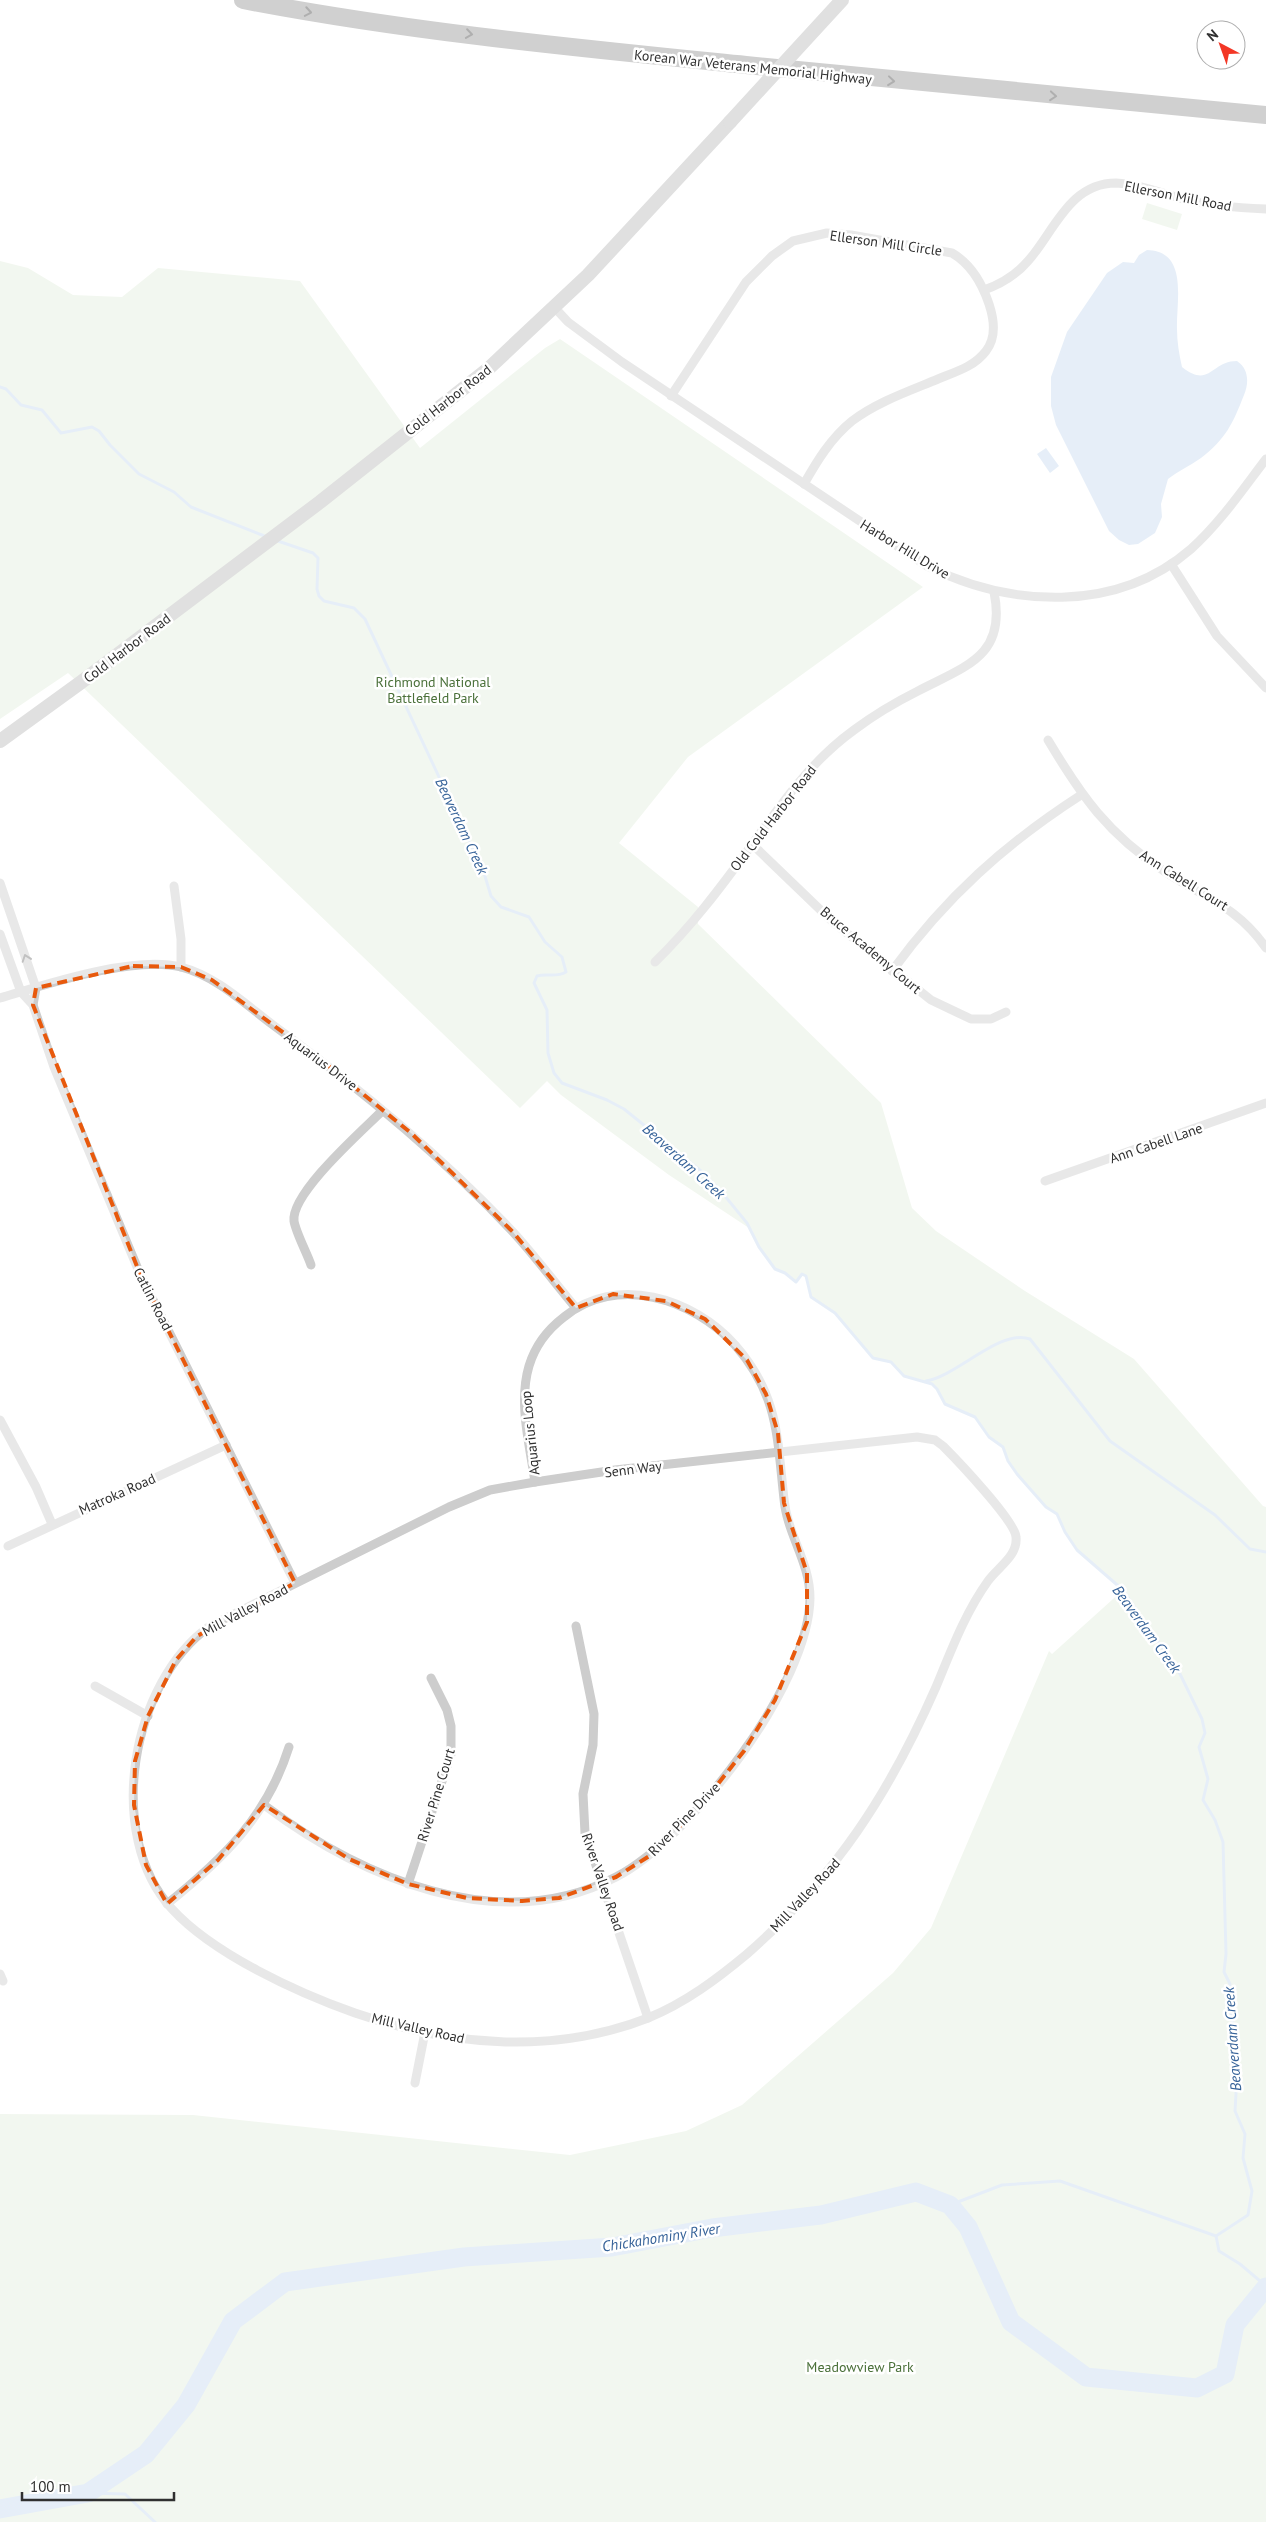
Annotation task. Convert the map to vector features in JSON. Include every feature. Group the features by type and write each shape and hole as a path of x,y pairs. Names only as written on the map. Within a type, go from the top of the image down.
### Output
{"highway":[{"name":"Korean War Veterans Memorial Highway","path":"243,0 313,13 581,49 889,81 1266,115"}],"main road":[{"name":"Cold Harbor Road","path":"0,741 320,502 488,369 555,308 842,0"}],"street":[{"name":"Ellerson Mill Road","path":"984,290 1016,273 1028,262 1050,229 1074,199 1096,187 1116,183 1214,206 1266,209"},
{"name":"Ellerson Mill Circle","path":"671,396 746,282 772,256 793,241 811,235 835,234 952,253 963,259 984,290 994,330 991,343 981,357 967,367 889,400 853,421 828,446 804,484"},
{"name":"Harbor Hill Drive","path":"555,308 568,322 671,396 927,566 967,584 994,592 1040,598 1087,596 1131,584 1171,564 1206,535 1266,458"},
{"path":"1171,564 1217,636 1266,688"},
{"name":"Old Cold Harbor Road","path":"655,962 706,906 796,784 830,749 881,712 962,669 984,652 994,636 997,620 994,592"},
{"name":"Ann Cabell Court","path":"1048,740 1082,795 1114,831 1163,871 1231,910 1256,934 1266,948"},
{"path":"892,971 930,922 977,873 1036,825 1082,795"},
{"name":"Bruce Academy Court","path":"752,844 833,922 892,971 931,1000 966,1018 991,1019 1006,1012"},
{"name":"Catlin Road","path":"0,883 36,988 33,1005"},
{"path":"174,886 181,939 181,967"},
{"name":"Catlin Road","path":"0,934 20,992 33,1005 54,1067 119,1228 140,1274 295,1584"},
{"name":"Aquarius Drive","path":"0,998 108,970 133,966 181,967 212,980 326,1064 411,1133 513,1232 576,1308"},
{"name":"Ann Cabell Lane","path":"1045,1181 1266,1103"},
{"path":"312,1265 294,1221 301,1197 315,1179 382,1110"},
{"name":"Aquarius Loop","path":"535,1482 524,1396 525,1381 535,1351 545,1335 576,1308 598,1297 613,1294 643,1294 666,1301 705,1319 732,1342 758,1376 773,1413 778,1433 779,1452"},
{"path":"0,1420 36,1487 52,1524"},
{"name":"Senn Way","path":"295,1584 469,1497 490,1490 535,1482 615,1470 925,1437 943,1446 974,1481"},
{"name":"Matroka Road","path":"8,1546 226,1445"},
{"name":"River Pine Drive","path":"264,1805 321,1844 349,1859 408,1884 467,1898 522,1902 559,1898 602,1884 632,1868 651,1854 702,1804 724,1779 759,1729 790,1669 807,1622 810,1589 803,1557 786,1511 779,1452"},
{"name":"Mill Valley Road","path":"295,1584 210,1626 197,1636 176,1660 148,1716 138,1743 135,1761 134,1805 140,1846 146,1865 167,1904 207,1938 239,1959 276,1979 336,2006 371,2018 425,2032 476,2040 535,2041 596,2033 648,2018 707,1986 768,1935 829,1871 857,1834 882,1794 922,1719 978,1595 1015,1549 1017,1540 1011,1522 974,1481"},
{"name":"River Valley Road","path":"576,1626 594,1714 595,1732 585,1775 583,1814 590,1852 648,2018"},
{"name":"River Pine Court","path":"408,1884 451,1754 451,1726 447,1710 430,1678"},
{"path":"95,1686 148,1716"},
{"path":"167,1904 218,1860 242,1835 264,1805 282,1768 289,1747"},
{"path":"415,2083 425,2032"}],"highlighted area":[{"path":"133,966 181,967 212,980 326,1064 411,1133 513,1232 576,1308 613,1294 666,1301 705,1319 747,1360 766,1394 778,1433 784,1503 807,1573 807,1622 775,1700 744,1751 702,1804 651,1855 616,1877 559,1898 522,1901 467,1898 408,1884 349,1859 264,1805 218,1860 167,1904 146,1865 134,1805 135,1761 148,1716 176,1660 197,1636 295,1583 140,1274 33,1005 36,988"}],"green space":[{"path":"1147,203 1182,214 1177,230 1142,219"},
{"name":"Richmond National Battlefield Park","path":"0,261 28,268 73,295 122,297 158,268 300,281 420,448 545,348 560,339 923,587 688,757 619,843 698,907 698,924 881,1103 912,1208 936,1231 1025,1291 1134,1359 1263,1506 1266,1507 1266,2522 0,2522 0,2114 193,2115 570,2155 686,2131 742,2105 893,1973 931,1928 1049,1651 1052,1654 1123,1590 1077,1550 1065,1532 1057,1514 1046,1507 1017,1474 1008,1461 1003,1447 989,1437 976,1417 945,1404 932,1384 904,1376 891,1362 873,1358 835,1313 811,1297 806,1276 802,1274 796,1282 785,1273 775,1269 759,1247 752,1230 669,1175 561,1095 547,1081 520,1108 68,673 0,719"}],"water":[{"path":"1147,250 1160,253 1169,259 1175,268 1178,292 1177,338 1182,367 1191,373 1205,375 1221,365 1237,361 1246,372 1247,381 1246,390 1236,414 1223,437 1201,458 1168,479 1161,504 1162,517 1155,533 1138,544 1129,545 1119,540 1109,531 1056,425 1051,406 1051,377 1067,332 1107,273 1123,262 1134,263 1139,255"},
{"path":"1046,448 1059,466 1050,473 1037,454"}],"waterway":[{"name":"Beaverdam Creek","path":"0,387 6,389 21,405 42,410 61,433 92,427 99,431 139,474 174,492 191,507 267,537"},
{"name":"Beaverdam Creek","path":"275,540 313,553 318,558 317,589 319,596 324,601 354,608 365,619 484,873 491,896 501,907 529,917 545,942 562,957 566,972 559,975 537,976 534,983 547,1010 548,1053 554,1073 562,1083 607,1100 624,1109 701,1171 720,1190 747,1223 759,1247 775,1269 785,1273 796,1282 802,1274 806,1276 811,1297 835,1313 873,1358 891,1362 904,1376 932,1384 945,1404 975,1417 989,1437 1003,1447 1008,1461 1017,1474 1046,1507 1057,1514 1065,1532 1077,1550 1123,1590 1180,1674 1202,1719 1205,1733 1199,1747 1208,1779 1203,1800 1215,1820 1223,1842 1226,1954 1224,1972 1230,1984 1229,2009 1232,2016 1233,2053 1237,2076 1235,2111 1245,2134 1243,2158 1252,2191 1248,2215 1216,2236 1219,2251 1240,2264 1266,2286"},
{"path":"926,1381 951,1371 1006,1340 1018,1337 1030,1339 1110,1441 1215,1515 1250,1549 1266,1552"},
{"path":"950,2205 1002,2185 1060,2181 1216,2236"},
{"name":"Chickahominy River","path":"0,2509 88,2493 146,2454 186,2405 233,2321 285,2282 464,2257 612,2247 712,2228 821,2215 916,2192 950,2205 968,2227 1011,2322 1086,2377 1197,2388 1225,2374 1235,2325 1266,2287"},
{"path":"88,2493 125,2494 155,2522"}],"park label":[{"name":"Meadowview Park","path":"860,2367"}]}
